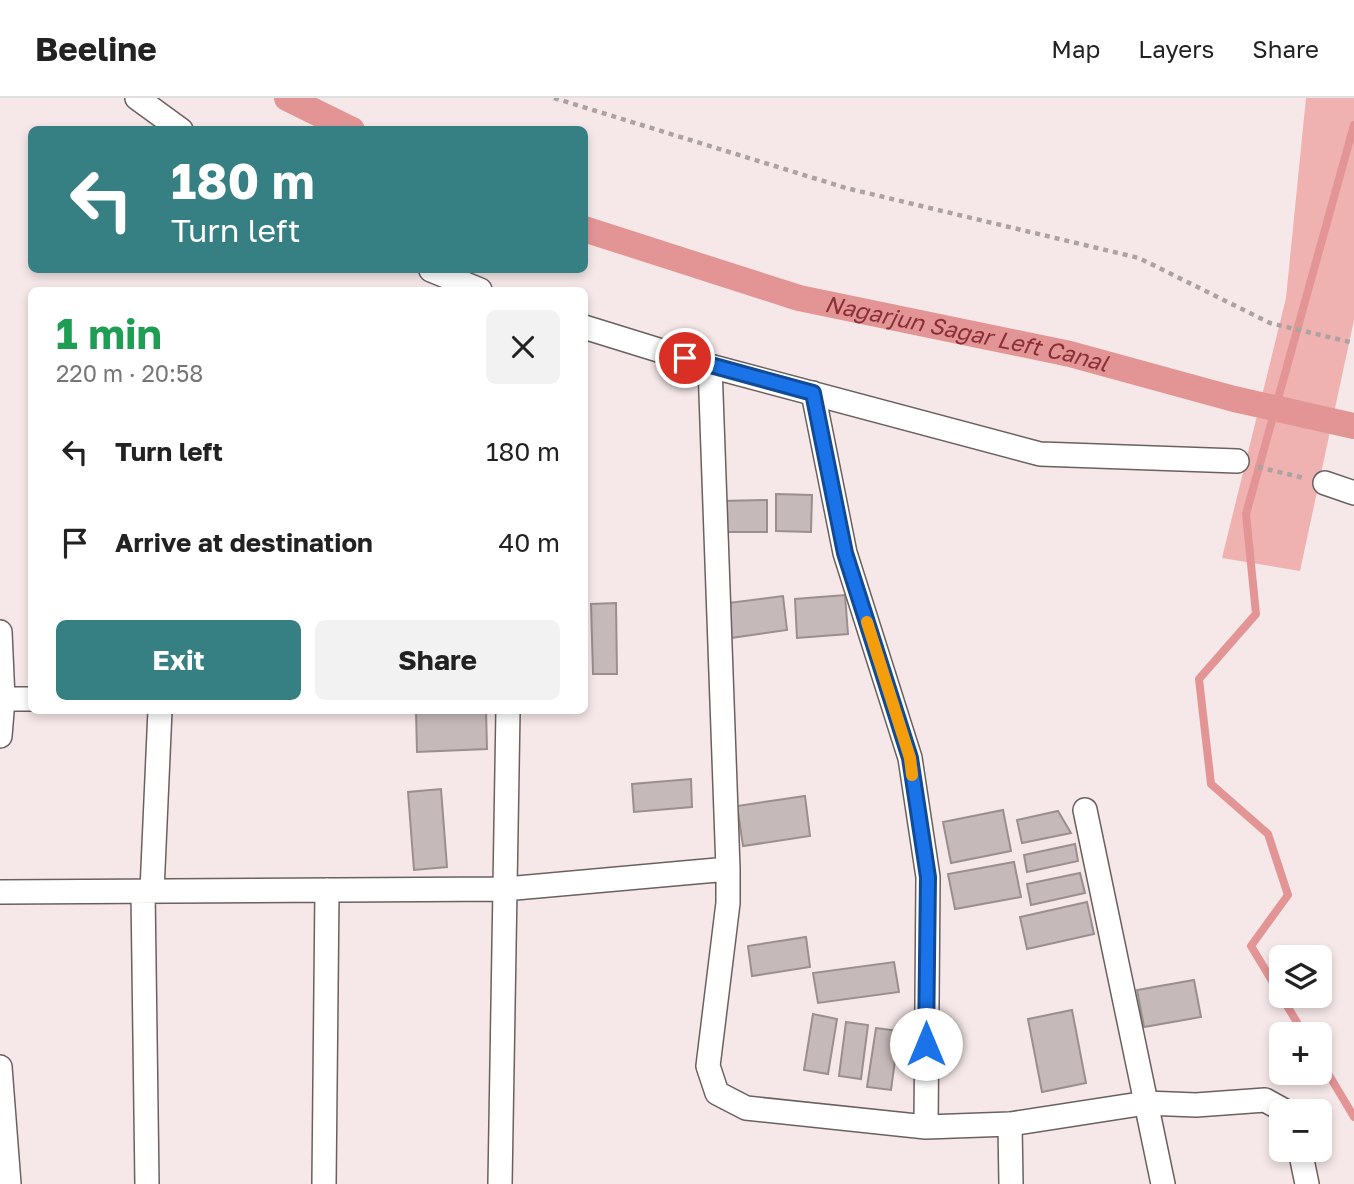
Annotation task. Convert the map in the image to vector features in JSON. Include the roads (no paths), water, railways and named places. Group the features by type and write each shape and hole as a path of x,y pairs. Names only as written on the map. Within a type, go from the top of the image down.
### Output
{"street":[{"path":"138,98 175,126"},
{"path":"438,273 473,287"},
{"path":"588,328 710,366 1040,454 1237,461"},
{"path":"710,366 728,869 728,903 708,1066 717,1093 746,1108 926,1127 1010,1124 1146,1103 1196,1105 1265,1100 1269,1102"},
{"path":"813,393 845,553 910,758 928,877 926,1127"},
{"path":"1325,483 1354,493"},
{"path":"0,632 3,699 0,736"},
{"path":"3,699 28,699"},
{"path":"147,1184 148,891 160,714"},
{"path":"500,1184 508,714"},
{"path":"1085,810 1163,1184"},
{"path":"0,892 505,890 728,869"},
{"path":"324,1184 327,890"},
{"path":"0,1067 9,1184"},
{"path":"1010,1124 1011,1184"},
{"path":"1302,1162 1307,1184"}],"waterway":[{"name":"Nagarjun Sagar Left Canal","path":"287,98 344,126"},
{"path":"1297,1022 1251,946 1288,895 1268,834 1211,784 1199,679 1256,614 1246,514 1354,125"},
{"name":"Nagarjun Sagar Left Canal","path":"588,230 799,298 1070,354 1234,399 1354,426"},
{"path":"1332,1080 1354,1117"}]}
